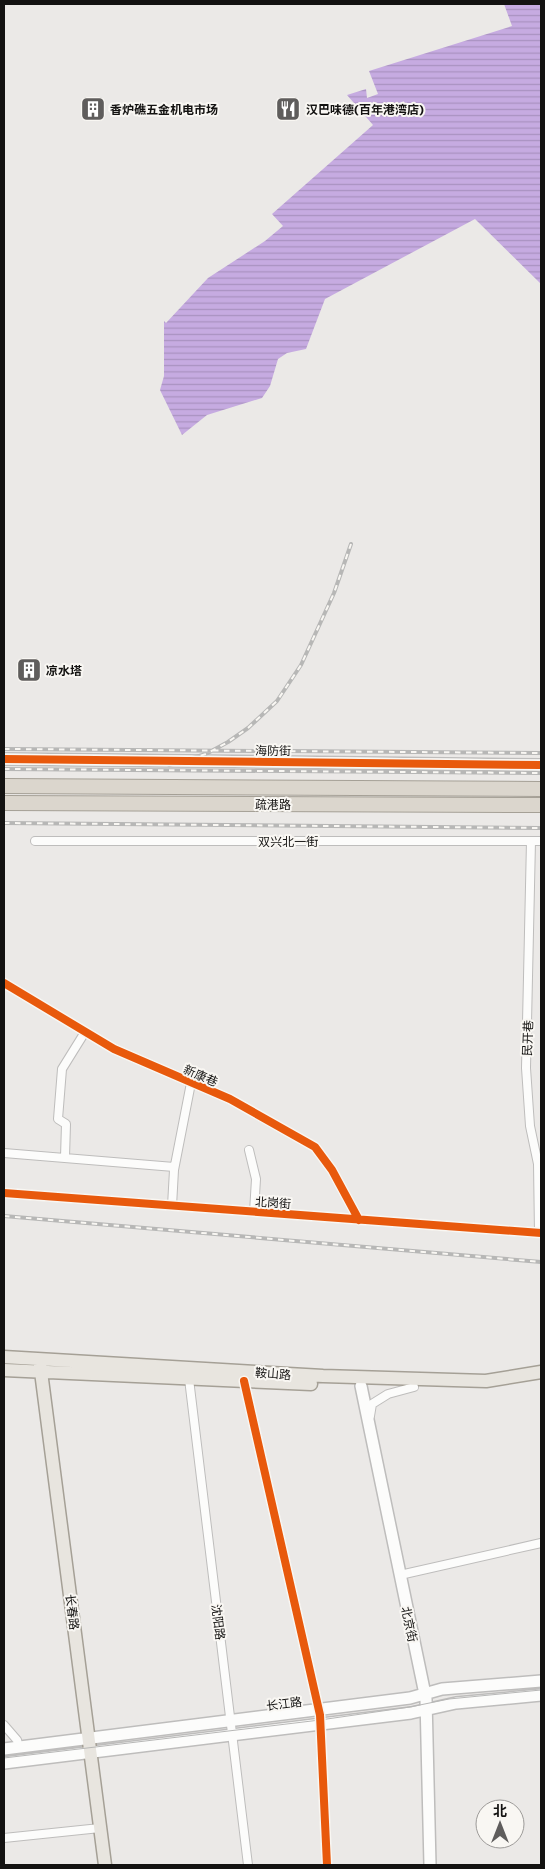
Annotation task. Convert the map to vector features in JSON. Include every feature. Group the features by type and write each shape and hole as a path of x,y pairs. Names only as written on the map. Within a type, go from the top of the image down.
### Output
{"highway":[{"name":"疏港路","path":"4,777 271,781 337,788"},
{"name":"疏港路","path":"4,786 541,789"},
{"name":"疏港路","path":"4,803 541,805"}],"main road":[{"name":"海防街","path":"4,759 541,765"},
{"name":"鞍山路","path":"4,1357 323,1376 486,1381 541,1372"},
{"name":"长春路","path":"39,1359 105,1865"},
{"name":"鞍山路","path":"4,1370 361,1386 497,1389 541,1380"},
{"name":"北京街","path":"361,1386 425,1694 430,1865"},
{"name":"长江路","path":"4,1749 410,1698 442,1689 541,1681"},
{"name":"长江路","path":"4,1763 411,1713 456,1703 541,1695"}],"street":[{"name":"双兴北一街","path":"35,842 541,841"},
{"name":"民开巷","path":"531,842 526,1068 530,1126 539,1164 540,1233"},
{"name":"新康巷","path":"4,984 114,1050 230,1099 315,1147 332,1170 358,1220"},
{"path":"65,1157 66,1124 58,1120 62,1069 85,1032"},
{"path":"172,1206 174,1167 191,1083"},
{"path":"249,1150 256,1179 254,1212"},
{"path":"4,1153 174,1167"},
{"name":"北岗街","path":"4,1193 540,1233"},
{"name":"沈阳路","path":"189,1379 248,1865"},
{"path":"244,1381 319,1710 327,1865"},
{"path":"368,1423 372,1404 388,1394 414,1387"},
{"path":"400,1575 541,1544"},
{"path":"4,1724 17,1740 19,1748"},
{"path":"4,1838 100,1828"}],"shaded area":[{"path":"504,4 541,4 541,284 475,219 325,299 306,349 287,353 278,359 270,386 262,398 207,415 182,435 160,390 164,376 164,321 166,323 208,278 265,241 283,226 272,214 373,125 347,95 366,89 367,98 378,94 369,71 512,26"}],"tram line":[{"path":"4,1758 320,1720 410,1707 449,1699 541,1690"}],"railway":[{"path":"169,765 206,754 228,742 248,728 277,701 301,665 334,593 351,544"},
{"path":"4,749 541,753"},
{"path":"4,769 541,773"},
{"path":"4,823 541,828"},
{"path":"4,1216 541,1262"}],"cycle path":[{"path":"4,759 541,765"},
{"path":"4,983 114,1049 230,1099 315,1147 332,1170 359,1220"},
{"path":"4,1193 541,1233"},
{"path":"244,1381 320,1715 327,1865"}],"place":[{"name":"香炉礁五金机电市场","path":"93,109"},
{"name":"汉巴味德(百年港湾店)","path":"288,109"},
{"name":"凉水塔","path":"29,670"}]}
